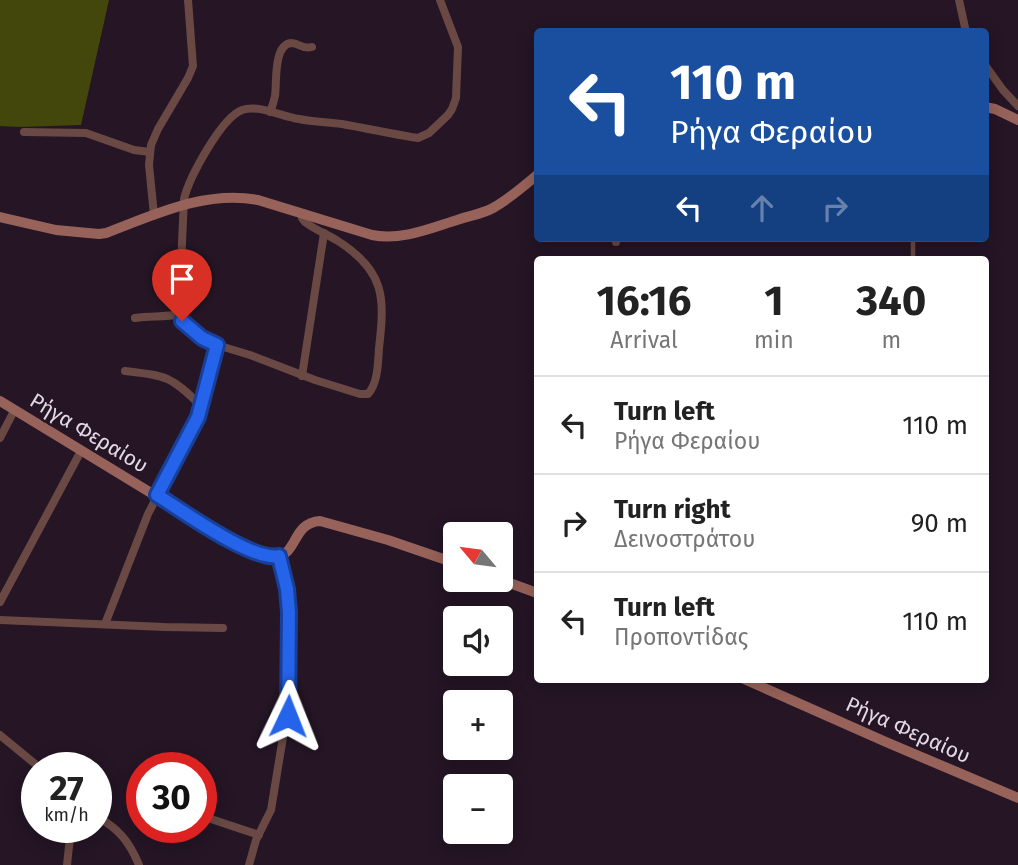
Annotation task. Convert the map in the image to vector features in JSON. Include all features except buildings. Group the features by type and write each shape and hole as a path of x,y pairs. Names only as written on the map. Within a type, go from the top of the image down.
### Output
{"street":[{"path":"154,215 150,152 158,129 193,66 188,0"},
{"path":"302,213 305,222 357,256 378,282 383,310 381,336 376,376 368,394 360,394 302,376 217,345 202,338 187,326 180,315 186,193 215,138 228,120 246,109 418,138 429,133 448,115 456,98 458,47 440,0"},
{"path":"959,0 965,28"},
{"path":"270,112 281,52 289,44 306,49 312,47"},
{"path":"989,71 1018,106"},
{"path":"989,108 1018,120"},
{"path":"24,132 86,133 134,150 150,152"},
{"path":"0,217 56,230 99,234 184,205 217,198 242,197 372,234 396,236 486,211 534,177"},
{"path":"302,376 324,233"},
{"path":"135,318 180,315"},
{"path":"105,624 148,514 194,425 217,345"},
{"path":"125,371 164,376 181,386 201,406"},
{"name":"Ρήγα Φεραίου","path":"0,401 225,538 267,556 279,556"},
{"path":"0,438 14,411"},
{"path":"0,602 81,451"},
{"path":"249,865 271,810 288,716 289,612 279,556 286,552 304,526 320,521 443,559"},
{"path":"513,584 534,592"},
{"path":"0,620 223,628"},
{"name":"Ρήγα Φεραίου","path":"753,683 1018,798"},
{"path":"0,735 21,752"},
{"path":"217,821 259,835"},
{"path":"112,827 126,840 139,865"},
{"path":"67,865 69,843"}],"green space":[{"path":"0,0 109,0 81,125 0,126"}],"route":[{"path":"182,321 202,338 217,345 198,417 157,495 225,538 267,556 279,556 289,612 288,716"}]}
